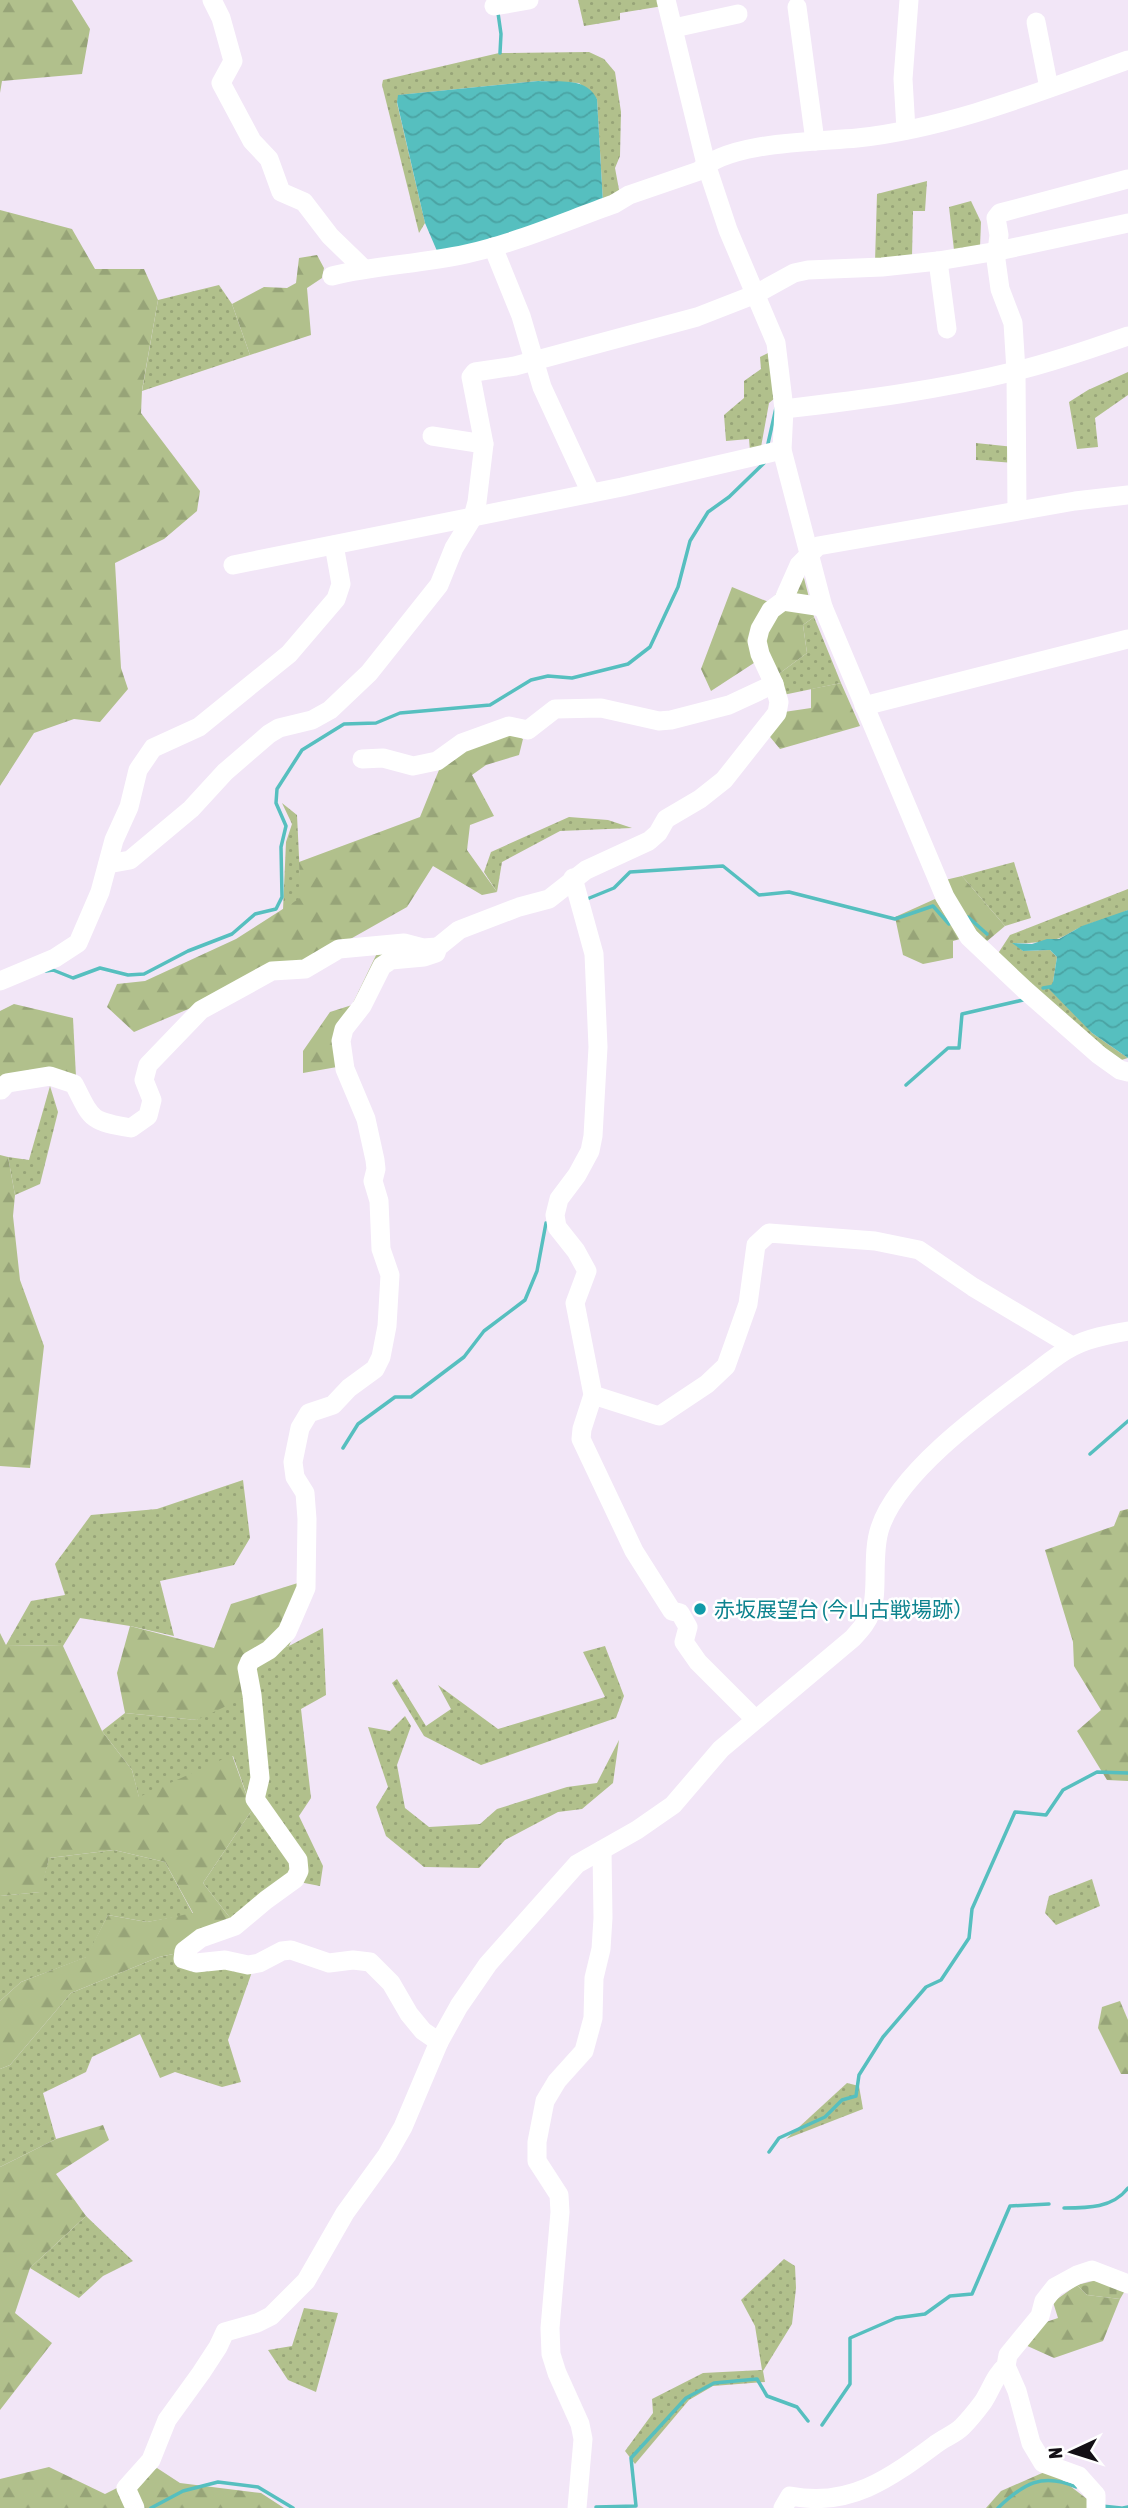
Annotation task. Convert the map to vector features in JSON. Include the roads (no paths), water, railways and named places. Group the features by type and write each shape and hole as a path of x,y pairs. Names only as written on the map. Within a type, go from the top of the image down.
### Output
{"street":[{"path":"212,0 221,18 233,61 221,83 252,141 270,159 281,192 304,202 330,236 363,268"},
{"path":"494,6 529,0"},
{"path":"666,0 706,164 728,230 776,343 783,402 770,453 790,489 810,554 822,607 944,897 969,937 1099,1055 1120,1070 1128,1072"},
{"path":"905,130 903,79 909,0"},
{"path":"797,7 815,141"},
{"path":"674,29 738,14"},
{"path":"1037,22 1049,88"},
{"path":"332,276 363,268 465,254 493,247 699,171 706,164 761,145 905,130 961,116 1128,60"},
{"path":"1017,511 1016,365 1013,323 1000,289 996,260 996,218 1000,213 1128,179"},
{"path":"108,864 130,860 191,809 225,772 270,734 312,720 330,710 369,673 439,584 454,548 473,517 477,502 484,444 471,377 475,372 536,361 697,317 756,294 794,273 938,261 1128,223"},
{"path":"493,247 521,316 542,387 591,493"},
{"path":"938,261 947,329"},
{"path":"783,402 933,389 1128,336"},
{"path":"432,436 484,444"},
{"path":"233,565 591,493 770,453"},
{"path":"439,2042 423,2031 409,2014 391,1983 370,1962 353,1960 329,1964 291,1950 248,1965 225,1960 196,1963 184,1959 184,1951 201,1938 235,1926 296,1879 299,1871 298,1860 255,1799 260,1778 247,1668 250,1661 269,1650 287,1632 306,1588 305,1493 295,1477 293,1462 300,1428 309,1413 333,1405 349,1388 375,1369 381,1357 387,1326 390,1275 381,1249 379,1201 373,1181 375,1160 366,1119 345,1069 341,1041 344,1030 362,1006 382,966 391,960 424,957 436,953 438,947 459,930 519,907 549,899 573,878 649,841 658,833 666,819 700,799 724,780 777,713 779,702 774,684 757,641 760,629 771,610 783,601 799,565 818,546 1076,501 1128,495"},
{"path":"0,981 55,958 78,943 100,892 114,840 129,807 138,771 153,748 199,727 289,654 336,599 341,584 334,545"},
{"path":"783,601 822,607"},
{"path":"864,706 1128,639"},
{"path":"362,759 383,758 413,766 437,761 462,743 509,726 528,730 555,709 601,708 659,721 671,720 729,705 774,684"},
{"path":"573,878 594,954 598,1047 594,1124 590,1151 577,1175 559,1199 555,1215 558,1227 587,1271 575,1303 593,1395 582,1429 582,1439 634,1551 671,1611 680,1613 688,1627 684,1642 698,1662 755,1719"},
{"path":"1,1090 7,1083 50,1076 74,1084 90,1117 104,1123 131,1128 148,1116 152,1100 144,1080 148,1065 201,1010 272,971 305,969 339,949 404,943 422,948 438,947"},
{"path":"593,1395 659,1416 707,1384 726,1366 748,1304 756,1245 769,1233 875,1241 919,1250 973,1287 1072,1346"},
{"path":"134,2507 127,2488 151,2460 167,2420 201,2373 225,2332 271,2316 306,2281 345,2213 398,2136 439,2042 459,2006 488,1964 577,1864 637,1830 673,1805 721,1749 865,1625 873,1610 874,1558 879,1530 888,1506 913,1476 979,1414 1072,1346 1108,1334 1128,1331"},
{"path":"577,2508 583,2439 580,2424 551,2354 550,2328 559,2195 537,2161 537,2142 545,2101 557,2081 584,2051 593,2018 594,1979 601,1949 603,1918 602,1850"},
{"path":"1096,2504 1079,2476 1042,2463 1031,2443 1017,2390 1006,2366 1008,2355 1040,2316 1044,2301 1055,2287 1092,2270 1128,2284"},
{"path":"783,2508 790,2496 845,2497 861,2492 916,2461 936,2444 961,2429 1006,2366"}],"water":[{"path":"538,81 579,84 587,87 597,99 603,203 475,245 437,251 425,223 397,102 398,95"},
{"path":"1128,910 1128,1058 1092,1033 1049,989 1053,982 1057,957 1050,950 1023,951 1012,943 1032,944 1047,939 1059,939 1082,926"}],"waterway":[{"path":"498,13 500,53"},
{"path":"767,448 776,408"},
{"path":"46,971 53,970 73,978 100,968 128,975 144,974 188,951 232,934 255,914 276,909 282,897 281,847 286,826 276,803 277,789 302,750 344,724 376,723 400,713 490,705 531,680 548,676 572,678 628,664 650,647 678,587 690,541 708,512 729,497 764,463"},
{"path":"587,899 614,888 630,872 723,866 759,895 789,892 895,919 933,906 949,924"},
{"path":"968,917 987,934"},
{"path":"1043,988 1055,986"},
{"path":"906,1085 948,1048 959,1048 962,1014 1023,1000"},
{"path":"343,1448 358,1424 395,1397 411,1397 464,1357 484,1331 525,1300 537,1271 546,1223"},
{"path":"1090,1454 1128,1421"},
{"path":"769,2152 779,2138 825,2117 842,2100 856,2096 859,2075 883,2037 926,1987 941,1980 969,1938 972,1909 1015,1812 1046,1815 1063,1790 1097,1772 1128,1773"},
{"path":"1064,2208 1091,2207 1107,2203 1115,2200 1128,2188"},
{"path":"822,2425 850,2384 850,2338 896,2318 925,2314 950,2296 972,2294 1010,2206 1049,2204"},
{"path":"596,2507 636,2506 631,2458 686,2398 714,2383 757,2379 767,2396 797,2407 808,2421"},
{"path":"998,2508 1016,2492 1034,2483 1053,2481 1076,2487"},
{"path":"151,2508 183,2491 218,2482 258,2487 293,2508"},
{"path":"1102,2506 1121,2508"},
{"path":"1123,2508 1128,2507"}],"place":[{"name":"赤坂展望台 (今山古戦場跡）","path":"700,1609"}]}
